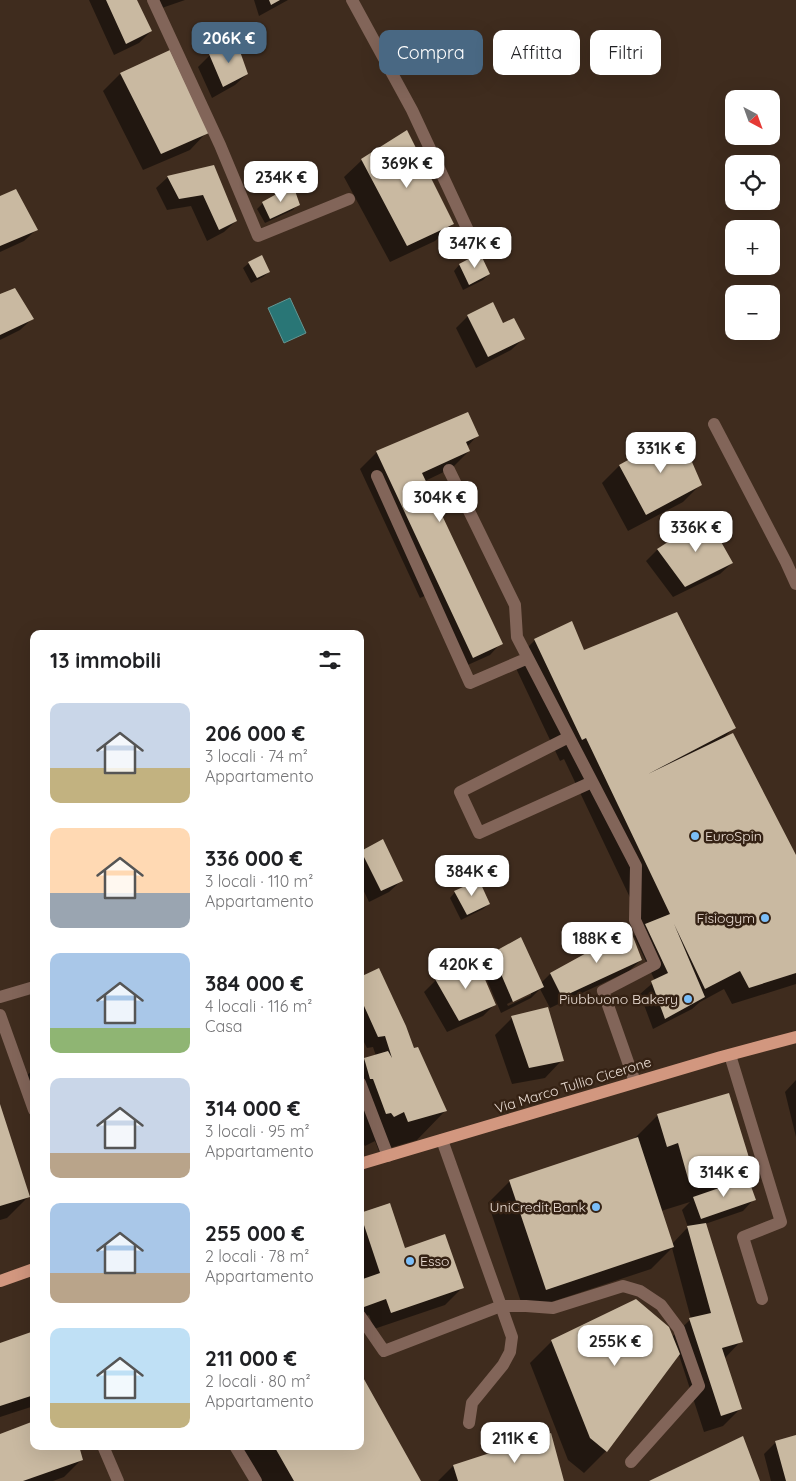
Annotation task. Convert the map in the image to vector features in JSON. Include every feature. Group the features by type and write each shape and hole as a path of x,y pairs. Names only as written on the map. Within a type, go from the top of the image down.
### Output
{"main road":[{"name":"Via Marco Tullio Cicerone","path":"364,1163 635,1082 796,1038"},
{"path":"0,1281 30,1270"}],"street":[{"path":"153,0 220,145 258,236 349,199"},
{"path":"352,0 412,110 472,239"},
{"path":"714,424 796,584"},
{"path":"449,470 515,606 517,637 636,866 635,920 655,964 603,990 635,1082"},
{"path":"377,476 470,683 528,658"},
{"path":"569,737 460,792 479,833 592,782"},
{"path":"0,996 30,988"},
{"path":"0,1015 30,1099"},
{"path":"730,1055 781,1222 743,1237 762,1299"},
{"path":"364,1093 388,1156"},
{"path":"442,1140 512,1337 510,1352 503,1365 472,1403 469,1423"},
{"path":"364,1322 384,1351 501,1306 553,1308 623,1286 640,1291 661,1305 679,1329 699,1386 631,1462"},
{"path":"105,1450 118,1481"},
{"path":"237,1450 256,1481"}],"water":[{"path":"290,298 306,333 284,343 268,308"}],"building":[{"path":"106,0 137,0 152,31 126,44"},
{"path":"269,0 280,0 271,5"},
{"path":"237,43 248,74 223,87 209,54"},
{"path":"170,50 209,133 161,154 120,73"},
{"path":"407,130 454,224 407,246 361,159"},
{"path":"214,165 237,221 219,230 203,195 179,199 167,176"},
{"path":"293,185 300,205 270,219 262,202"},
{"path":"16,189 38,230 0,246 0,196"},
{"path":"480,253 490,274 469,285 459,264"},
{"path":"262,255 270,272 257,278 248,262"},
{"path":"15,288 34,319 0,335 0,294"},
{"path":"493,302 503,323 514,318 525,339 488,357 467,315"},
{"path":"468,412 479,436 466,442 470,451 422,473 503,644 473,658 376,451"},
{"path":"679,432 702,485 646,515 619,465"},
{"path":"707,517 733,563 685,587 657,549"},
{"path":"677,612 736,728 648,774 733,733 796,855 796,973 749,988 740,971 705,989 674,924 705,997 665,1019 651,981 668,973 645,924 670,914 586,738 582,740 534,639 572,621 584,650"},
{"path":"383,839 403,881 381,891 364,857 364,849"},
{"path":"479,880 490,904 467,915 454,891"},
{"path":"630,929 642,960 562,997 550,973"},
{"path":"521,937 544,987 513,1002 492,953"},
{"path":"475,956 496,1005 459,1021 435,979"},
{"path":"379,968 414,1048 418,1047 447,1111 408,1122 404,1112 394,1117 391,1113 386,1114 373,1079 370,1079 364,1058 388,1051 392,1058 385,1036 378,1037 364,1006 364,975"},
{"path":"548,1007 564,1061 529,1068 511,1016"},
{"path":"729,1093 751,1164 689,1182 678,1143 667,1147 657,1114"},
{"path":"0,1104 30,1197 0,1206"},
{"path":"638,1137 674,1247 546,1290 509,1180"},
{"path":"748,1178 756,1200 701,1219 693,1197"},
{"path":"390,1203 405,1248 445,1234 464,1288 391,1313 386,1299 364,1307 364,1279 380,1273 364,1225 364,1212"},
{"path":"706,1223 743,1342 722,1348 742,1409 721,1416 689,1318 711,1313 687,1226"},
{"path":"636,1299 669,1327 680,1354 607,1452 590,1438 551,1340"},
{"path":"30,1332 30,1396 0,1406 0,1343"},
{"path":"364,1379 421,1481 294,1481 276,1450 364,1450"},
{"path":"30,1423 30,1450 80,1450 83,1460 23,1481 0,1481 0,1434"},
{"path":"551,1433 564,1481 458,1481 453,1465"},
{"path":"796,1435 796,1481 786,1481 775,1441"},
{"path":"743,1436 760,1481 649,1481"}],"place":[{"name":"EuroSpin","path":"695,836"},
{"name":"Fisiogym","path":"765,918"},
{"name":"Piubbuono Bakery","path":"688,999"},
{"name":"UniCredit Bank","path":"596,1207"},
{"name":"Esso","path":"410,1261"}]}
